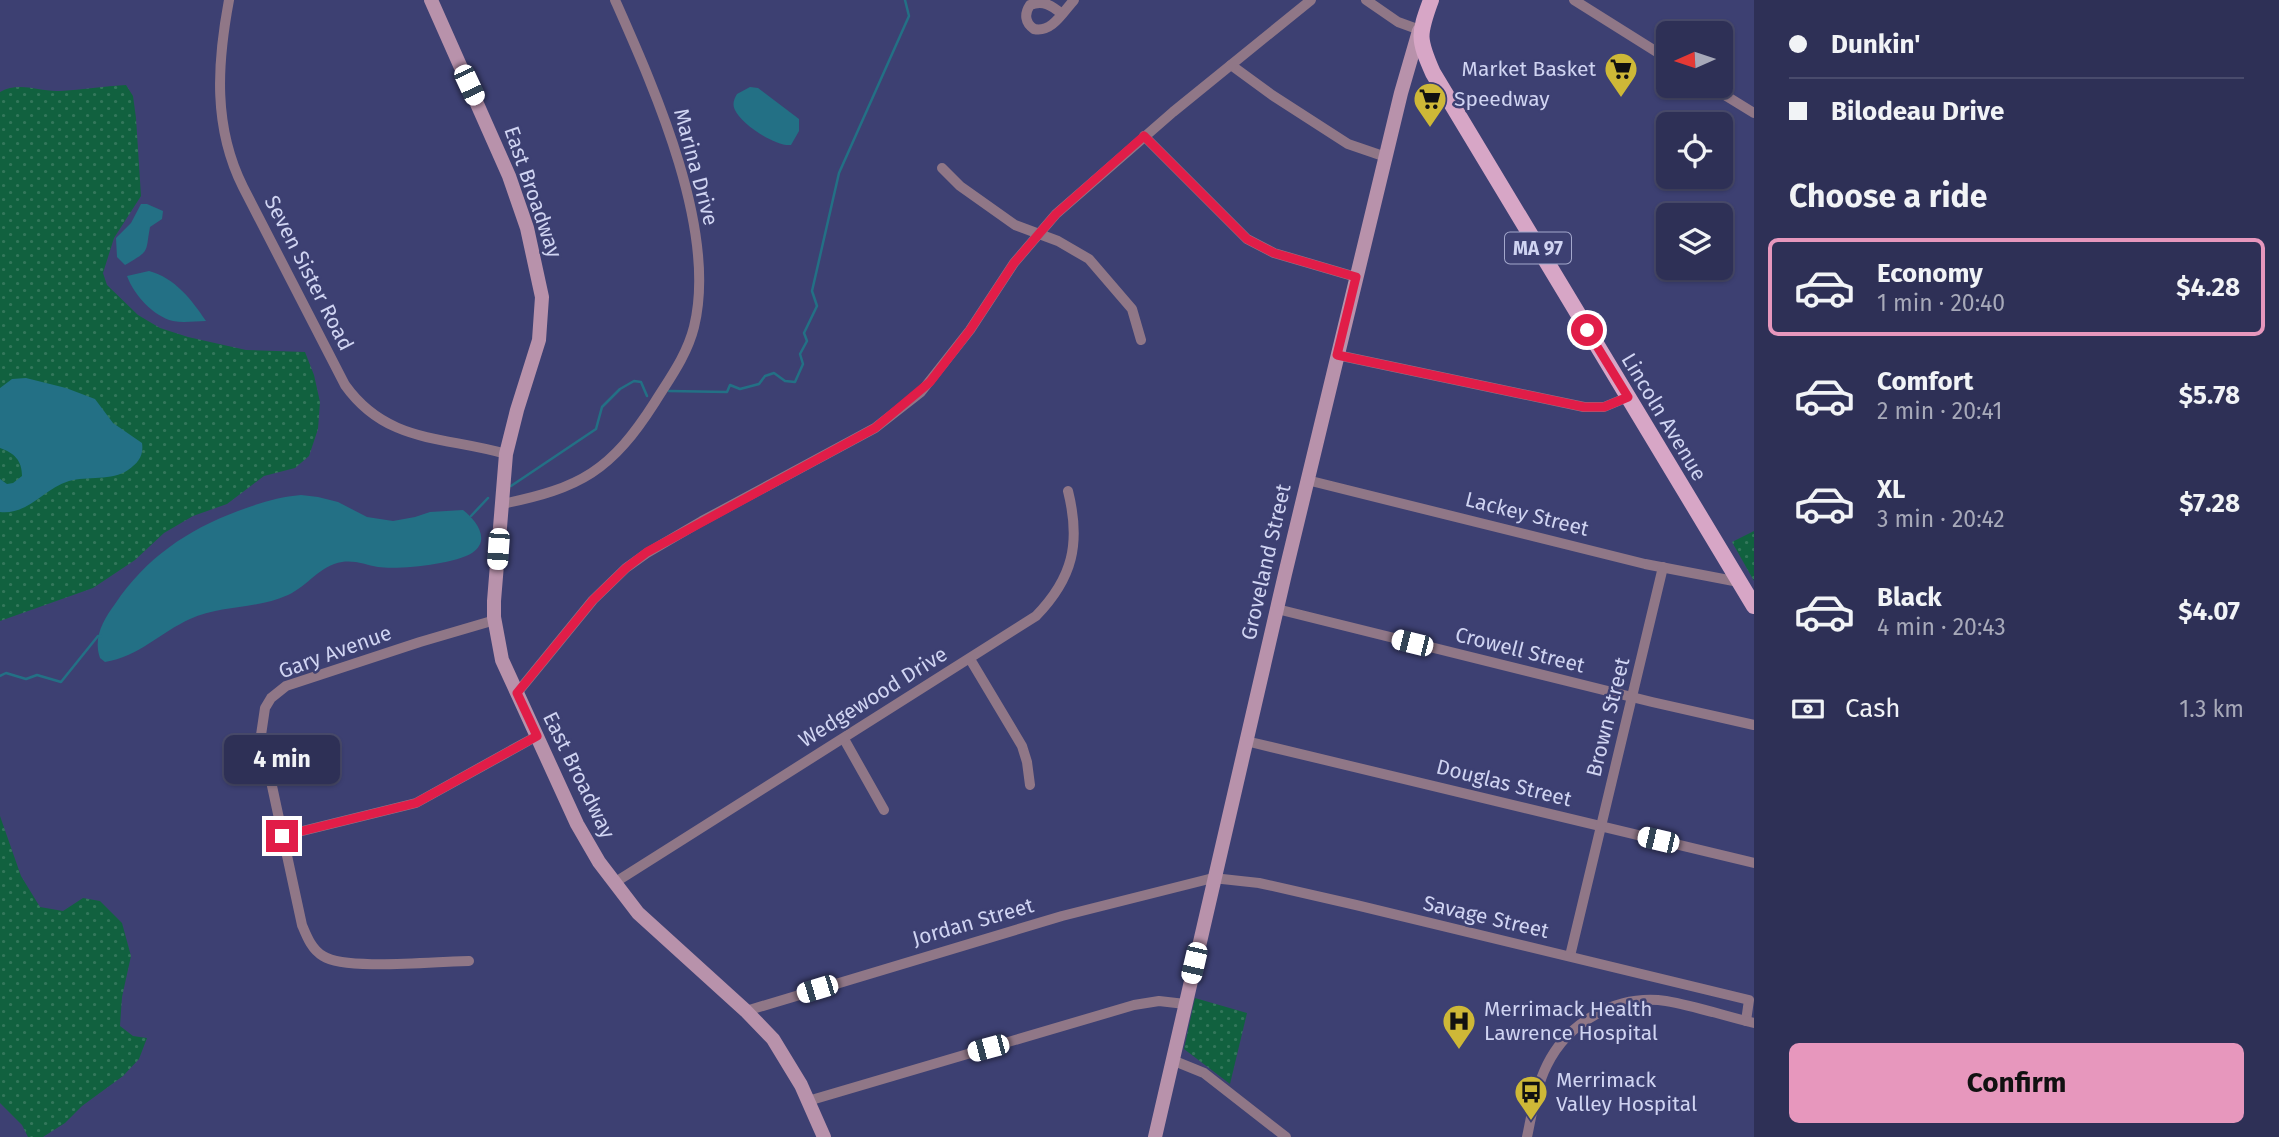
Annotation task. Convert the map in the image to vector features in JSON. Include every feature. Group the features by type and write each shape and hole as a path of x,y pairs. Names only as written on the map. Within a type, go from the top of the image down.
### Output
{"main road":[{"name":"Groveland Street","path":"1420,30 1431,0"},
{"name":"Lincoln Avenue","path":"1420,30 1426,58 1433,73 1754,606"}],"street":[{"name":"Seven Sister Road","path":"229,0 219,68 221,112 230,156 243,187 345,385 362,406 391,426 407,433 506,454"},
{"name":"East Broadway","path":"432,0 509,176 540,275 542,328 506,454 495,620 499,649 577,824 614,883 638,913 746,1010 773,1039 808,1101 824,1137"},
{"name":"Marina Drive","path":"502,504 531,498 578,481 612,459 633,436 673,374 685,352 695,324 698,285 695,227 661,108 615,0"},
{"path":"1062,14 1074,0"},
{"path":"517,693 593,600 647,552 875,428 921,391 948,360 1014,263 1056,214 1144,136 1311,0"},
{"path":"1366,0 1398,22 1420,30"},
{"path":"1574,0 1656,51"},
{"name":"Groveland Street","path":"1155,1137 1307,480 1420,30"},
{"path":"1231,65 1348,144 1386,157"},
{"path":"1730,98 1754,113"},
{"path":"1144,136 1247,239 1274,253 1356,277"},
{"path":"942,168 960,186 1015,225 1058,241 1089,259 1132,309 1141,340"},
{"path":"1337,355 1584,407 1604,407 1628,397"},
{"name":"Lackey Street","path":"1307,480 1663,567 1739,582"},
{"name":"Wedgewood Drive","path":"614,883 1030,621 1048,603 1067,573 1073,551 1073,521 1068,491"},
{"name":"Brown Street","path":"1570,956 1663,567"},
{"name":"Crowell Street","path":"1277,609 1633,698 1754,724"},
{"name":"Gary Avenue","path":"469,961 363,964 337,962 324,957 312,946 302,925 261,735 265,708 271,698 286,686 495,620"},
{"path":"970,659 1022,746 1030,785"},
{"path":"282,836 416,803 537,736"},
{"path":"844,739 884,810"},
{"name":"Douglas Street","path":"1246,741 1754,863"},
{"name":"Savage Street","path":"1213,878 1297,891 1752,1001 1750,1022"},
{"name":"Jordan Street","path":"746,1010 1039,922 1213,878"},
{"path":"808,1101 1134,1005 1159,1001 1185,1004"},
{"path":"1527,1137 1546,1065 1561,1042 1592,1015 1620,1004 1655,1001 1750,1022"},
{"path":"1172,1060 1204,1073 1286,1137"}],"green space":[{"path":"126,85 133,96 136,118 141,196 114,238 103,273 107,285 138,315 160,328 246,350 305,352 320,402 318,429 309,456 295,468 264,476 227,504 193,516 164,533 135,560 93,588 0,621 0,92 15,87 60,91"},
{"path":"1754,531 1754,581 1732,542"},
{"path":"0,816 21,876 40,907 63,911 83,898 100,901 122,923 131,956 122,997 120,1026 133,1036 147,1038 139,1059 123,1076 82,1106 65,1123 43,1137 28,1137 22,1125 0,1103"},
{"path":"1195,998 1247,1013 1230,1084 1184,1049"}],"water":[{"path":"750,87 758,88 799,119 799,131 791,145 768,138 751,128 739,116 734,106 735,98"},
{"path":"141,204 163,211 162,219 150,227 143,253 125,265 117,257 116,238 131,223"},
{"path":"149,271 175,284 206,321 173,321 152,310 139,297 127,276"},
{"path":"26,378 95,399 113,423 142,443 142,452 137,462 122,473 69,481 28,506 0,512 0,479 7,484 22,476 21,466 16,458 0,448 0,388 12,379"},
{"path":"301,495 338,502 367,517 393,521 430,512 463,510 480,530 481,542 478,548 464,557 413,567 388,568 351,562 334,564 288,595 190,619 128,655 105,662 100,658 100,630 107,616 127,588 154,559 185,537 219,519 269,501"}],"waterway":[{"path":"669,391 727,392 730,385 740,389 759,384 765,376 774,373 785,381 795,382 803,364 800,354 807,341 804,333 817,306 812,291 839,173 909,16 905,0"},
{"path":"511,486 596,429 602,407 620,389 634,381 641,382 647,396"},
{"path":"471,516 488,498"},
{"path":"0,676 6,673 26,679 37,675 61,682 98,636 101,636"}],"place":[{"name":"Market Basket","path":"1621,99"},
{"name":"Speedway","path":"1430,129"},
{"name":"Merrimack Health Lawrence Hospital","path":"1459,1051"},
{"name":"Merrimack Valley Hospital","path":"1531,1122"}],"route":[{"path":"282,836 416,803 537,736 517,693 593,600 611,582 647,552 875,428 899,411 941,370 1014,263 1056,214 1144,136 1247,239 1285,257 1356,277 1337,355 1550,401 1584,407 1604,407 1628,397 1587,330"}]}
